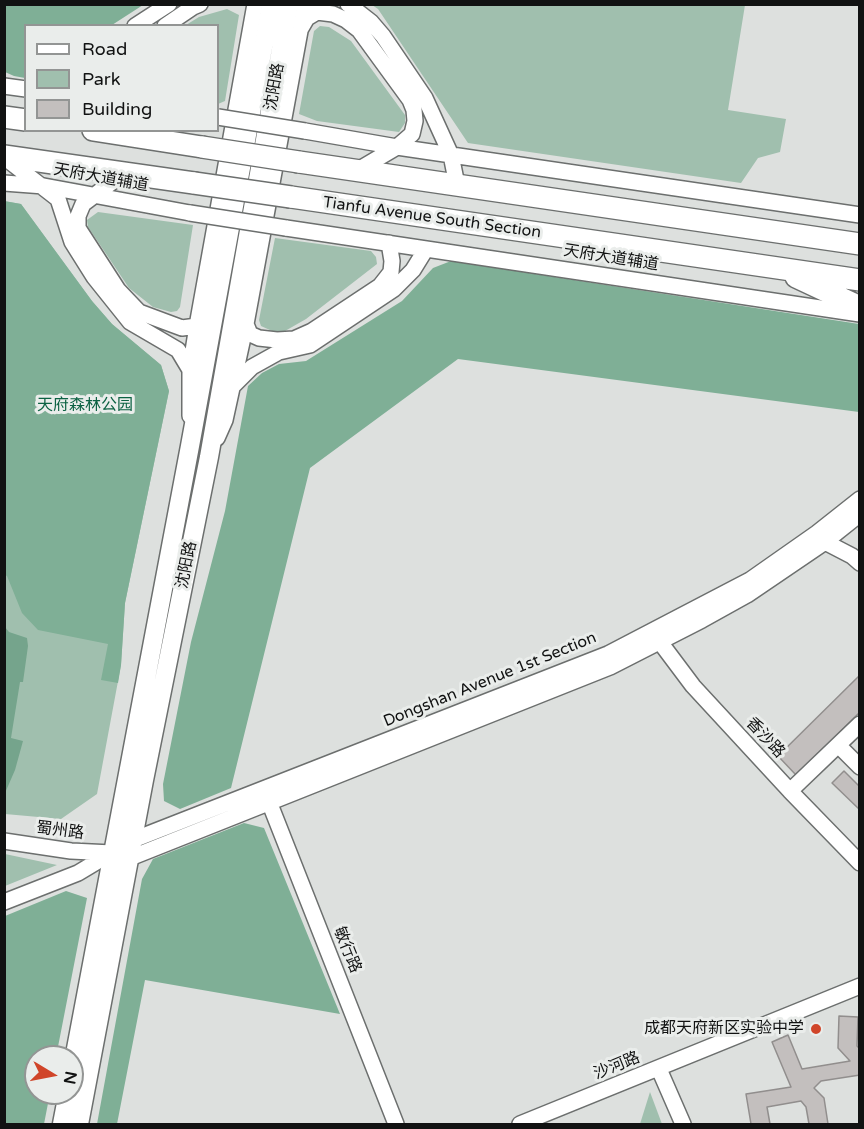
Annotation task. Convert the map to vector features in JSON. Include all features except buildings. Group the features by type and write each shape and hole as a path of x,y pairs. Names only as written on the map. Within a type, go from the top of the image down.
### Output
{"highway":[{"path":"4,117 24,120"},
{"path":"106,132 860,244"},
{"name":"Tianfu Avenue South Section","path":"4,157 860,280"},
{"path":"777,268 860,307"}],"main road":[{"name":"沈阳路","path":"78,1045 125,851 209,457 289,4"},
{"name":"沈阳路","path":"79,1125 190,446 257,6"},
{"path":"62,1125 66,1105"}],"street":[{"path":"138,24 170,4"},
{"path":"168,24 200,4"},
{"path":"209,457 225,420 233,386 305,4"},
{"path":"348,4 371,22 430,107 451,155 456,185"},
{"path":"190,446 190,370 257,6"},
{"path":"300,30 308,18 317,12 333,14 346,20 359,30 410,100 415,121 412,134 396,147 358,170"},
{"path":"4,86 24,89"},
{"path":"219,117 396,147 860,215"},
{"path":"4,157 58,199 72,242 130,322 178,350 190,370"},
{"path":"124,173 83,204 78,216 78,228 118,290 139,312 182,328 197,326"},
{"name":"天府大道辅道","path":"4,183 44,186 190,213 860,314"},
{"path":"246,324 250,334 259,338 277,340 294,339 312,331 380,286 390,272 392,261 389,243"},
{"path":"233,386 252,367 279,352 310,345 394,289 413,270 426,249"},
{"name":"Dongshan Avenue 1st Section","path":"657,635 750,580 817,533 860,499"},
{"name":"Dongshan Avenue 1st Section","path":"4,902 657,635 747,595 825,542 860,514"},
{"path":"825,542 852,556 860,563"},
{"name":"香沙路","path":"657,635 693,686 790,791 859,861"},
{"path":"790,791 860,724"},
{"path":"838,745 860,767"},
{"name":"敏行路","path":"267,796 396,1125"},
{"name":"蜀州路","path":"4,841 71,851 125,851"},
{"name":"沙河路","path":"520,1125 860,986"},
{"path":"659,1069 683,1125"}],"green space":[{"path":"5,4 143,5 114,24 24,24 24,78 5,72"},
{"path":"372,5 745,5 728,110 786,119 780,152 758,158 741,183 468,143 378,9"},
{"path":"227,9 239,15 225,101 219,104 219,24 188,24 199,17"},
{"path":"320,26 329,27 351,41 405,115 405,123 399,132 317,121 299,114 314,31"},
{"name":"天府森林公园","path":"4,201 21,204 92,301 112,324 161,365 169,391 125,603 121,665 97,794 61,819 5,814"},
{"name":"天府森林公园","path":"4,201 21,204 92,301 112,324 161,365 169,391 125,603 118,683 101,680 108,644 38,630 22,613 5,575"},
{"path":"98,212 193,225 180,307 177,311 171,312 153,307 129,288 88,227 87,220"},
{"path":"275,238 371,251 376,257 377,264 306,319 285,331 272,331 261,326 259,320"},
{"path":"451,261 859,324 859,412 458,359 310,468 231,788 180,809 164,801 163,784 191,642 225,511 248,386 262,373 279,364 306,361 402,301 433,268"},
{"path":"244,823 264,828 340,1014 145,980 117,1124 97,1124 142,879 153,859"},
{"path":"5,854 57,865 5,886"},
{"path":"66,891 87,898 58,1045 24,1045 24,1105 48,1105 44,1124 5,1124 5,916"},
{"path":"650,1092 662,1124 640,1124"}],"shaded area":[{"path":"5,627 9,632 27,638 28,646 11,738 23,741 15,770 5,793"}],"place":[{"name":"成都天府新区实验中学","path":"816,1029"}]}
